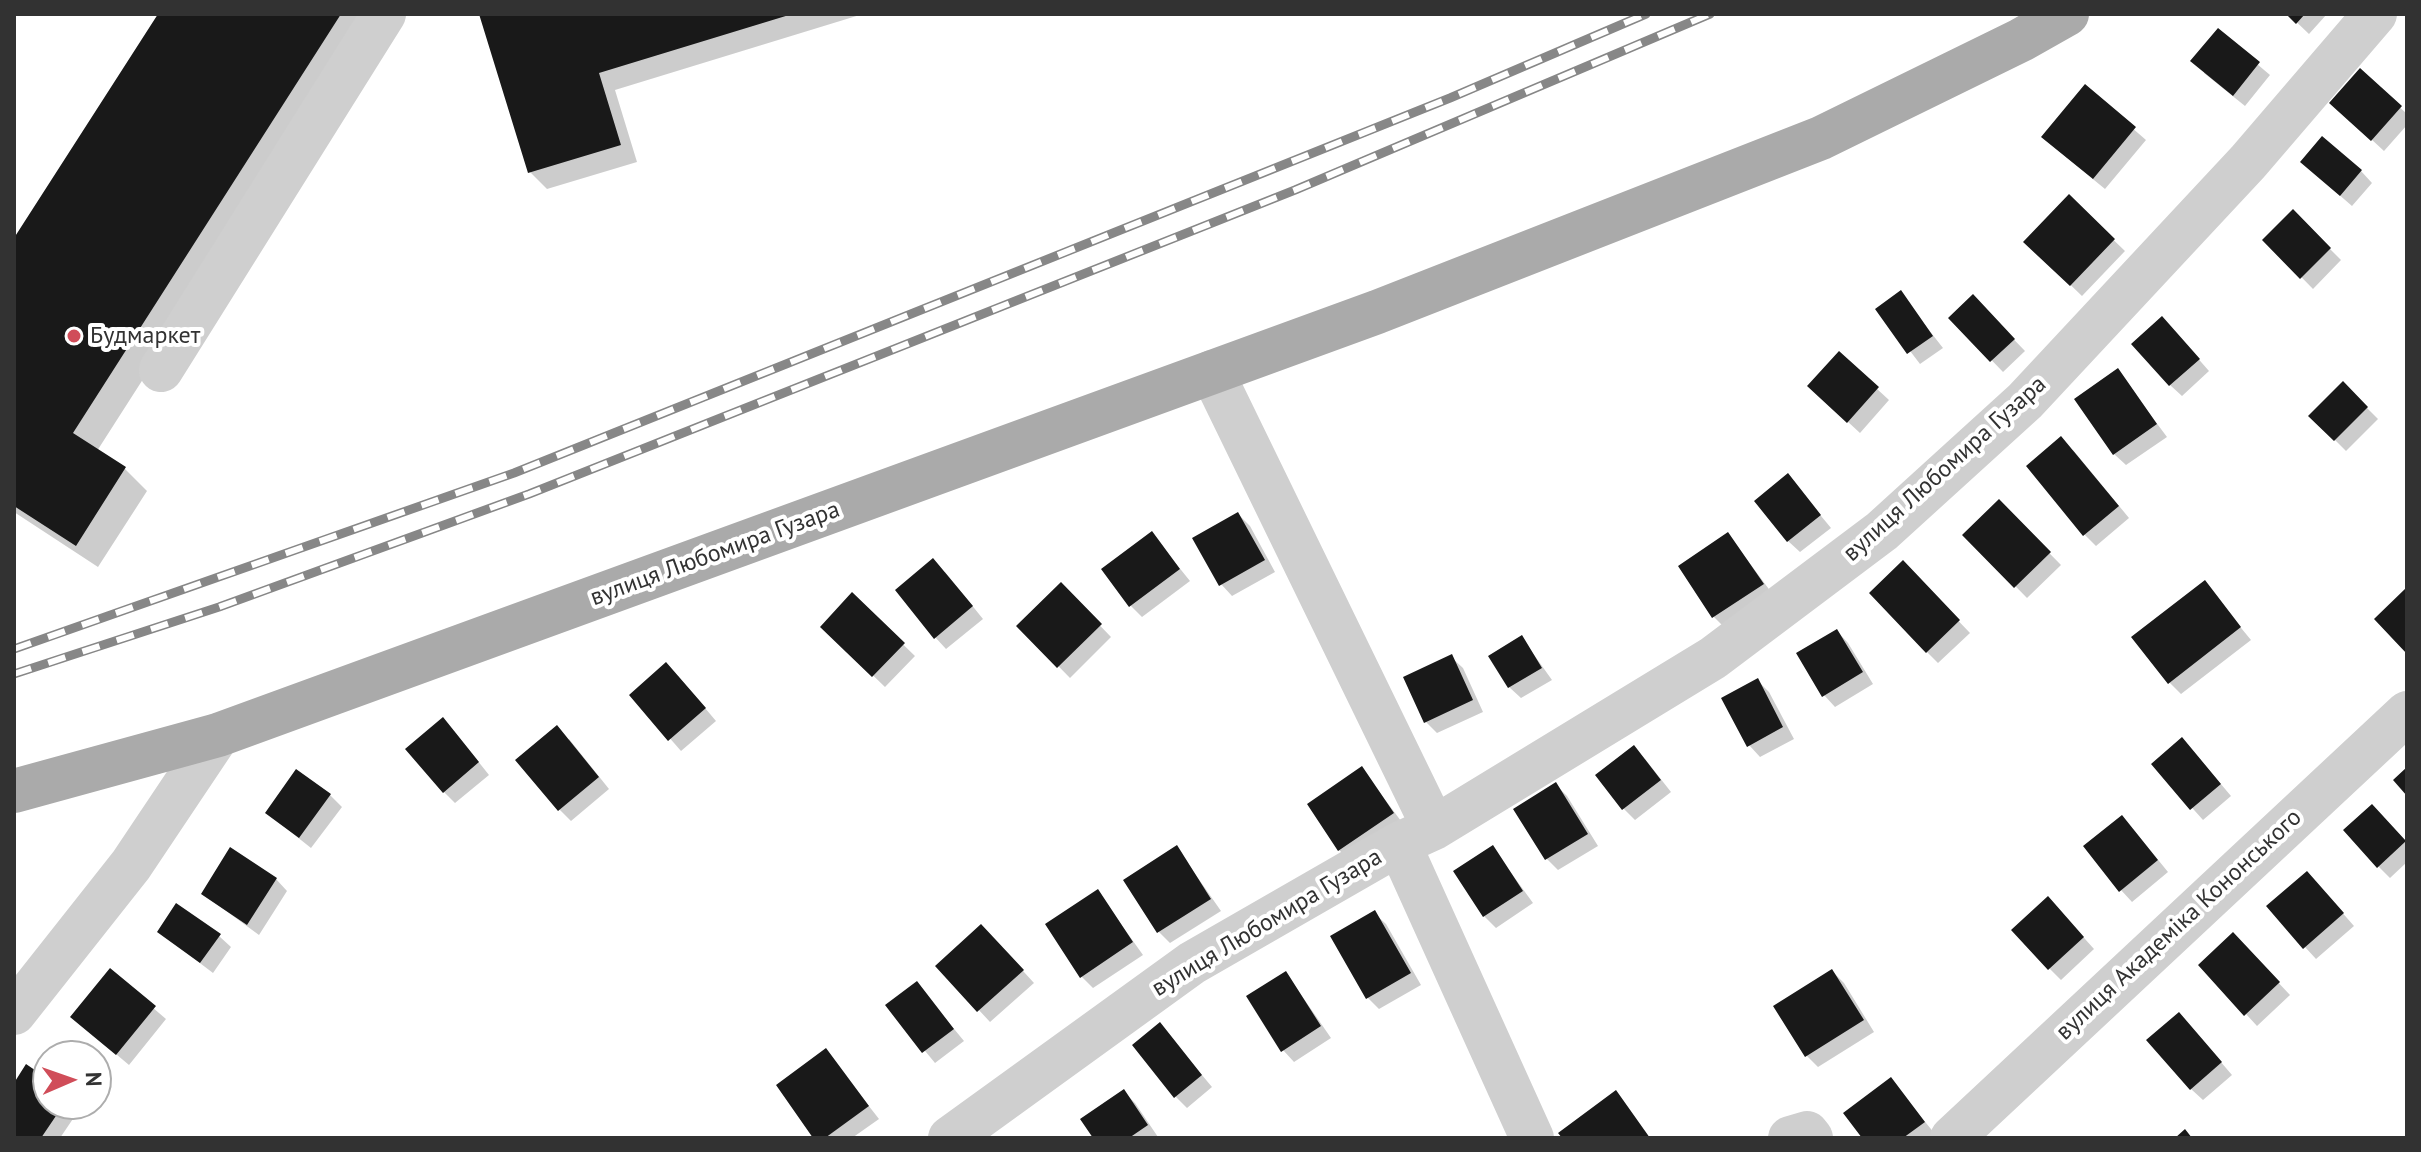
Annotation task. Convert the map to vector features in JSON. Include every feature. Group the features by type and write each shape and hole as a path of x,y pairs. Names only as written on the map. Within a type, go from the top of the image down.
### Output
{"main road":[{"name":"вулиця Любомира Гузара","path":"14,791 218,735 1212,372 1821,138 2021,40 2067,14"}],"street":[{"path":"161,370 384,14"},
{"name":"вулиця Любомира Гузара","path":"950,1138 1192,963 1416,836 1713,658 1882,531 2025,401 2248,162 2375,14"},
{"path":"1212,372 1416,836 1532,1138"},
{"name":"вулиця Академіка Кононського","path":"1952,1138 2407,713"},
{"path":"14,1013 131,865 218,735"},
{"path":"1790,1138 1807,1133 1811,1138"}],"building":[{"name":"Будмаркет","path":"158,14 341,14 73,433 126,467 76,546 14,506 14,238"},
{"path":"479,14 789,15 599,73 621,145 528,173"},
{"path":"2286,14 2305,14 2296,24"},
{"path":"2218,28 2260,62 2233,96 2190,61"},
{"path":"2360,68 2402,106 2371,141 2329,103"},
{"path":"2085,84 2136,127 2093,179 2041,137"},
{"path":"2322,136 2362,170 2340,196 2300,162"},
{"path":"2069,194 2115,239 2070,286 2023,242"},
{"path":"2293,209 2331,248 2300,279 2262,240"},
{"path":"1901,290 1933,336 1907,354 1875,309"},
{"path":"1973,294 2015,339 1990,362 1948,318"},
{"path":"2162,316 2200,359 2169,386 2131,344"},
{"path":"1839,351 1879,387 1847,423 1807,386"},
{"path":"2118,368 2157,424 2113,455 2074,399"},
{"path":"2343,381 2368,407 2334,441 2308,416"},
{"path":"2061,436 2119,506 2083,536 2026,466"},
{"path":"1788,473 1821,515 1787,542 1754,501"},
{"path":"1999,499 2051,552 2014,588 1962,535"},
{"path":"1238,512 1265,560 1219,586 1192,538"},
{"path":"1152,531 1180,569 1129,607 1101,569"},
{"path":"1728,532 1764,584 1712,618 1678,566"},
{"path":"933,558 973,606 934,639 895,590"},
{"path":"1903,560 1960,620 1926,653 1869,593"},
{"path":"2205,580 2241,627 2168,684 2131,637"},
{"path":"1061,582 1102,624 1057,668 1016,626"},
{"path":"2407,587 2407,654 2374,619"},
{"path":"852,592 905,643 872,677 820,627"},
{"path":"1837,629 1863,672 1822,697 1796,653"},
{"path":"1522,635 1542,668 1508,688 1488,656"},
{"path":"1452,654 1473,700 1424,723 1403,677"},
{"path":"666,662 706,708 668,741 629,695"},
{"path":"1758,678 1783,727 1747,747 1721,698"},
{"path":"443,717 479,762 443,793 405,749"},
{"path":"557,725 599,777 558,811 515,760"},
{"path":"2182,737 2221,784 2190,810 2151,764"},
{"path":"1634,745 1661,780 1622,810 1595,775"},
{"path":"1362,766 1394,813 1338,851 1307,804"},
{"path":"2407,767 2407,796 2393,780"},
{"path":"296,769 331,794 299,838 265,813"},
{"path":"1556,782 1588,834 1545,860 1513,809"},
{"path":"2372,804 2406,841 2377,868 2343,830"},
{"path":"2122,815 2158,860 2119,892 2083,846"},
{"path":"1177,845 1211,899 1157,933 1123,880"},
{"path":"1493,845 1523,891 1483,917 1453,871"},
{"path":"230,847 277,878 247,925 201,894"},
{"path":"2307,871 2344,913 2303,949 2266,906"},
{"path":"1098,889 1133,942 1080,978 1045,924"},
{"path":"2048,896 2084,937 2048,970 2011,930"},
{"path":"176,903 221,934 200,963 157,932"},
{"path":"1375,910 1411,973 1366,999 1330,936"},
{"path":"981,924 1024,970 977,1012 935,966"},
{"path":"2233,932 2280,982 2244,1016 2198,965"},
{"path":"110,968 156,1006 116,1055 112,1052 112,1040 98,1040 70,1017"},
{"path":"1832,969 1864,1020 1805,1057 1773,1006"},
{"path":"1286,971 1321,1026 1281,1052 1246,996"},
{"path":"917,981 954,1029 922,1053 885,1005"},
{"path":"2179,1012 2222,1062 2190,1090 2146,1040"},
{"path":"1160,1022 1202,1075 1174,1098 1132,1045"},
{"path":"826,1048 869,1106 825,1138 813,1138 776,1085"},
{"path":"26,1064 32,1068 32,1120 53,1120 41,1138 14,1138 14,1083"},
{"path":"1891,1077 1925,1122 1903,1138 1862,1138 1843,1113"},
{"path":"1124,1089 1148,1125 1129,1138 1093,1138 1080,1119"},
{"path":"1616,1090 1650,1138 1562,1138 1558,1133"},
{"path":"2185,1129 2192,1138 2175,1138"}],"railway":[{"path":"14,649 514,473 1450,98 1646,14"},
{"path":"14,674 219,607 529,494 1295,190 1710,14"}],"place":[{"name":"Будмаркет","path":"74,336"}]}
